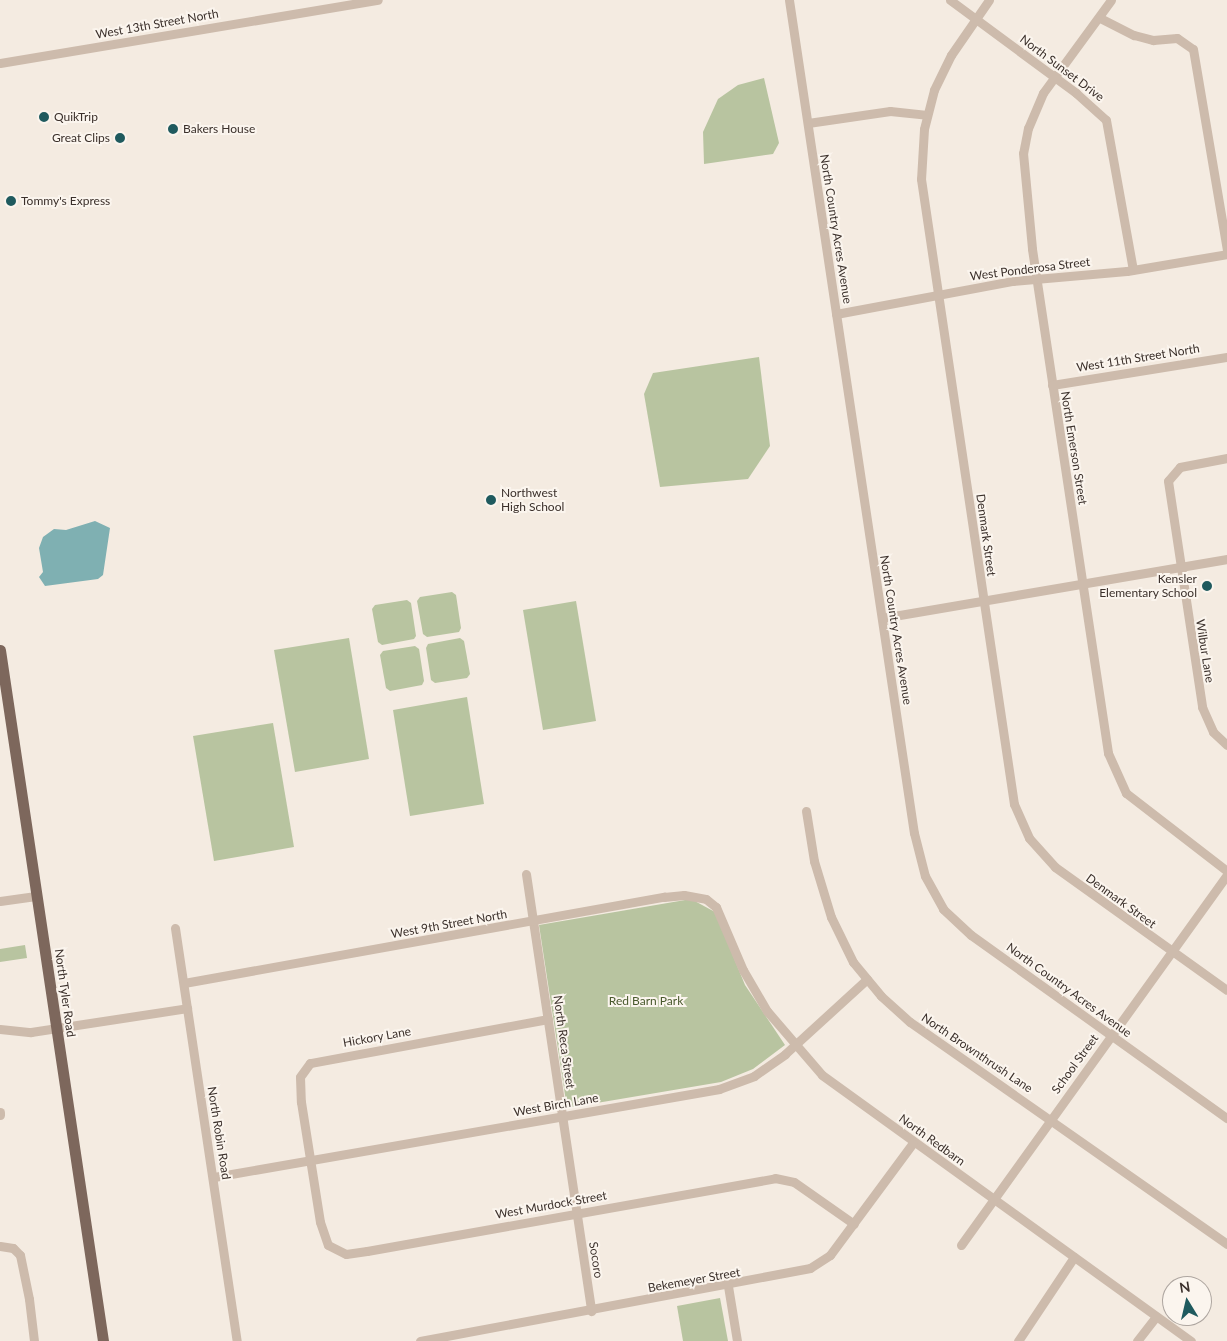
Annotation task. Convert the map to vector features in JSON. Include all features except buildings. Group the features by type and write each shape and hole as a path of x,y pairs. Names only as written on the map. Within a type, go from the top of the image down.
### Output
{"main road":[{"name":"North Tyler Road","path":"0,650 103,1341"}],"street":[{"name":"West 13th Street North","path":"0,63 378,0"},
{"name":"North Country Acres Avenue","path":"789,0 914,833 926,876 934,893 953,920 971,935 1227,1118"},
{"name":"North Sunset Drive","path":"950,0 1097,109 1106,120 1133,270"},
{"name":"Denmark Street","path":"989,0 942,72 927,115 921,179 1014,804 1029,838 1055,867 1227,990"},
{"name":"North Emerson Street","path":"1111,0 1100,18 1054,77 1034,111 1023,153 1036,278 1108,753 1119,782 1140,806 1227,871"},
{"path":"1100,18 1134,35 1153,40 1177,38 1193,49 1227,250"},
{"path":"808,123 890,112 927,115"},
{"name":"West Ponderosa Street","path":"836,314 1036,278 1133,270 1227,254"},
{"name":"West 11th Street North","path":"1052,385 1227,357"},
{"name":"Wilbur Lane","path":"1227,458 1180,467 1168,481 1202,707 1213,732 1227,745"},
{"path":"882,618 1227,559"},
{"name":"North Brownthrush Lane","path":"806,811 814,861 831,917 853,962 880,996 910,1022 1227,1244"},
{"name":"North Reca Street","path":"526,874 577,1213"},
{"name":"School Street","path":"961,1245 1227,875"},
{"name":"West 9th Street North","path":"184,984 684,895 706,899 716,907"},
{"path":"0,901 36,896"},
{"name":"North Redbarn","path":"716,907 754,992 794,1045 822,1075 913,1143 1191,1341"},
{"name":"North Robin Road","path":"175,928 214,1177 237,1341"},
{"name":"West Birch Lane","path":"214,1177 719,1089 754,1076 794,1045 867,979"},
{"path":"0,1029 31,1032 187,1008"},
{"name":"Hickory Lane","path":"308,1160 299,1085 300,1076 310,1063 548,1019"},
{"name":"Bekemeyer Street","path":"420,1341 728,1286 810,1268 830,1255 913,1143"},
{"name":"West Murdock Street","path":"308,1160 324,1238 336,1250 346,1254 784,1178 799,1185 854,1224"},
{"name":"Socoro","path":"577,1213 591,1311"},
{"path":"0,1246 13,1248 20,1255 34,1341"},
{"path":"1018,1341 1074,1257"},
{"path":"728,1286 737,1341"},
{"path":"1137,1341 1156,1316"}],"green space":[{"path":"764,78 779,143 773,154 704,164 703,132 718,99 738,85"},
{"path":"759,357 770,446 748,479 660,487 644,394 653,373"},
{"path":"452,592 456,595 461,628 459,632 427,637 423,634 417,601 420,597"},
{"path":"407,600 411,603 416,636 414,639 382,645 378,642 372,609 375,605"},
{"path":"576,601 596,721 543,730 523,610"},
{"path":"349,638 369,759 295,772 274,650"},
{"path":"460,638 464,641 470,674 467,678 435,683 431,680 426,648 428,644"},
{"path":"415,646 419,649 424,681 422,685 390,691 386,688 380,655 383,651"},
{"path":"467,697 484,804 410,816 393,710"},
{"path":"273,723 294,847 214,861 193,736"},
{"name":"Red Barn Park","path":"691,899 715,912 745,985 785,1045 753,1069 721,1082 567,1108 539,925"},
{"path":"25,945 27,958 0,962 0,949"},
{"path":"720,1298 728,1341 683,1341 677,1306"}],"water":[{"path":"95,521 110,528 103,575 98,579 45,586 39,577 43,572 39,548 43,537 54,529 66,530"}],"place":[{"name":"QuikTrip","path":"44,117"},
{"name":"Bakers House","path":"173,129"},
{"name":"Great Clips","path":"120,138"},
{"name":"Tommy's Express","path":"11,201"},
{"name":"Northwest High School","path":"491,500"},
{"name":"Kensler Elementary School","path":"1207,586"}]}
